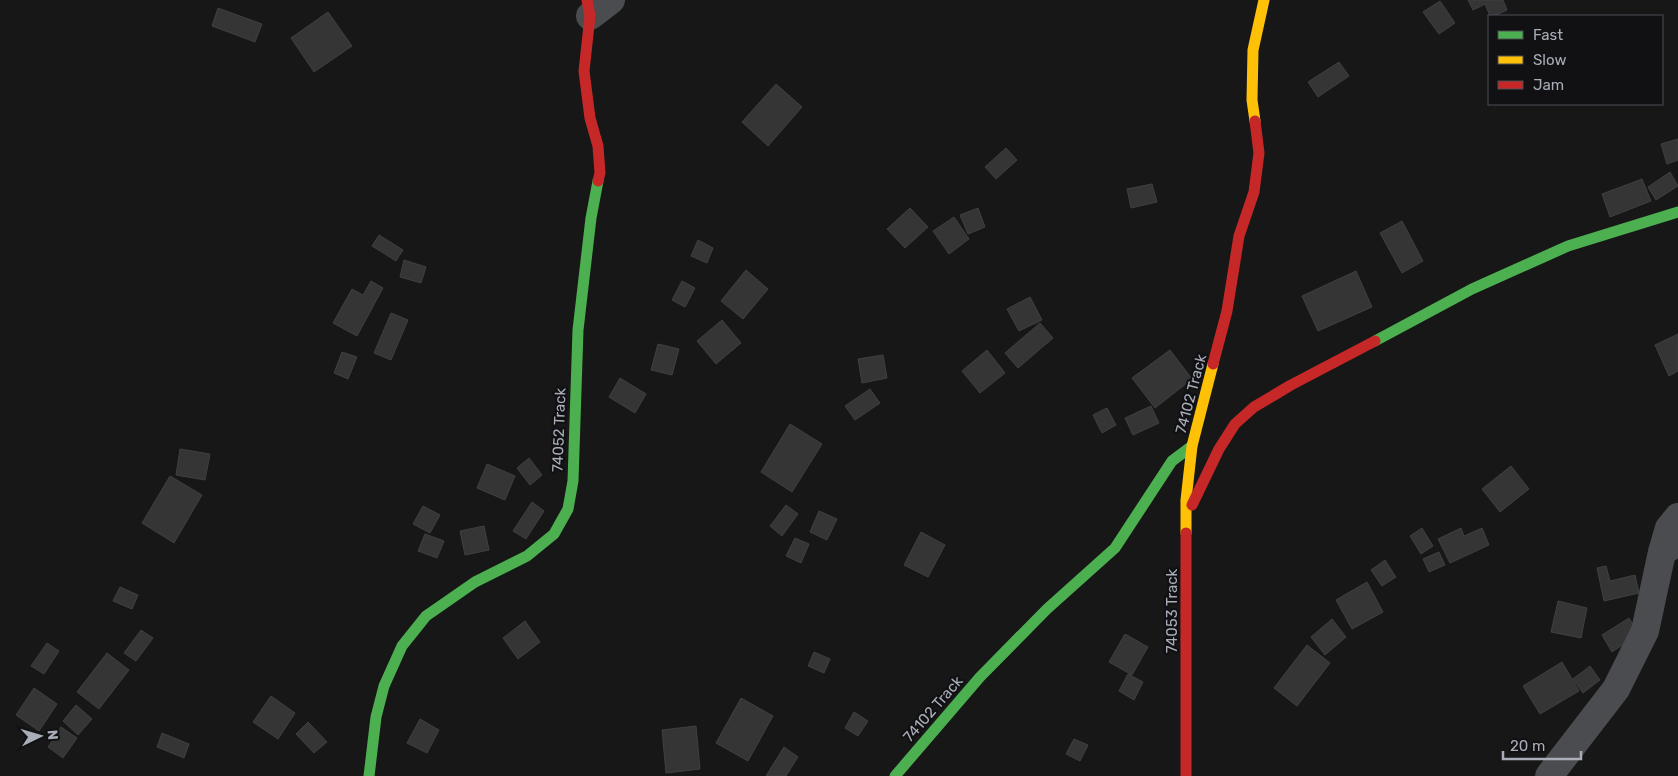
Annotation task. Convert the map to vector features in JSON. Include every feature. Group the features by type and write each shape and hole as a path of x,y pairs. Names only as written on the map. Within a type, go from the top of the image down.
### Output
{"street":[{"name":"74102 Track","path":"895,776 980,677 1047,608 1115,548 1172,461 1192,446 1227,311 1239,236 1254,192 1259,153 1252,100 1253,50 1264,0"},
{"name":"74052 Track","path":"369,776 376,717 384,686 402,646 426,616 475,582 528,556 554,534 568,509 573,481 578,330 591,218 600,173 598,146 590,118 584,71 596,5"},
{"path":"1187,515 1219,449 1235,424 1254,407 1291,384 1472,289 1568,246 1678,212"},
{"name":"74053 Track","path":"1186,776 1186,500 1192,446"},
{"path":"1549,776 1616,689 1646,630 1670,547 1670,528 1678,517"}],"building":[{"path":"1468,0 1503,0 1507,10 1496,15 1490,15 1485,4 1473,10"},
{"path":"1440,1 1455,23 1439,34 1423,12"},
{"path":"218,8 262,24 255,42 212,26"},
{"path":"328,12 352,46 314,72 291,38"},
{"path":"1339,62 1349,76 1318,97 1308,82"},
{"path":"776,84 802,107 768,146 742,122"},
{"path":"1678,139 1678,160 1667,164 1661,144"},
{"path":"1006,148 1017,160 996,179 985,167"},
{"path":"1670,172 1678,186 1656,200 1648,187"},
{"path":"1642,179 1651,201 1610,217 1602,194"},
{"path":"1152,184 1157,202 1131,208 1127,189"},
{"path":"910,208 928,227 905,248 887,229"},
{"path":"978,208 985,227 968,234 960,215"},
{"path":"954,217 969,239 949,254 933,231"},
{"path":"1402,221 1423,261 1402,273 1380,233"},
{"path":"379,235 403,250 396,261 372,246"},
{"path":"698,240 713,248 707,263 691,256"},
{"path":"404,260 426,267 421,283 400,277"},
{"path":"746,270 768,289 743,319 721,301"},
{"path":"1356,271 1372,307 1318,331 1302,296"},
{"path":"371,281 383,288 357,336 333,323 352,289 363,295"},
{"path":"682,281 695,288 685,307 672,300"},
{"path":"1030,297 1042,320 1019,331 1007,309"},
{"path":"391,313 408,320 391,360 374,353"},
{"path":"722,320 741,343 716,364 697,341"},
{"path":"1040,323 1053,338 1018,368 1005,353"},
{"path":"1678,334 1678,371 1669,376 1655,345"},
{"path":"658,344 679,349 672,375 651,370"},
{"path":"987,350 1005,373 980,393 962,371"},
{"path":"1170,350 1192,379 1155,408 1132,378"},
{"path":"342,352 357,357 348,379 334,373"},
{"path":"883,355 887,378 862,383 858,359"},
{"path":"620,378 646,394 635,413 609,397"},
{"path":"870,389 880,403 855,420 845,406"},
{"path":"1151,406 1159,423 1133,435 1125,418"},
{"path":"1107,408 1116,425 1102,433 1093,415"},
{"path":"790,424 822,444 792,492 761,472"},
{"path":"180,449 210,454 205,480 176,475"},
{"path":"529,458 542,475 530,485 517,468"},
{"path":"487,464 515,476 505,500 477,488"},
{"path":"1511,466 1529,489 1500,512 1482,489"},
{"path":"170,476 202,495 174,543 142,523"},
{"path":"532,502 544,511 526,539 513,531"},
{"path":"786,505 798,514 782,536 770,526"},
{"path":"423,506 440,515 430,533 413,524"},
{"path":"819,511 837,519 827,540 810,532"},
{"path":"484,526 489,550 465,555 460,531"},
{"path":"1422,528 1433,546 1421,554 1410,536"},
{"path":"1461,528 1464,536 1482,528 1489,545 1450,563 1438,539"},
{"path":"921,532 945,545 928,577 904,565"},
{"path":"425,534 444,541 437,558 418,551"},
{"path":"795,538 809,544 801,563 786,556"},
{"path":"1439,552 1445,565 1429,572 1423,559"},
{"path":"1385,560 1396,577 1382,586 1371,570"},
{"path":"1606,566 1610,581 1635,575 1639,593 1604,601 1597,568"},
{"path":"1367,582 1383,612 1352,629 1336,600"},
{"path":"120,587 138,595 132,609 113,601"},
{"path":"1558,601 1587,608 1581,638 1551,632"},
{"path":"1629,618 1639,634 1612,652 1602,635"},
{"path":"1332,619 1346,637 1325,655 1311,637"},
{"path":"525,621 540,642 518,659 503,638"},
{"path":"141,630 153,638 136,661 124,653"},
{"path":"1125,634 1148,647 1132,675 1109,662"},
{"path":"47,643 59,651 44,674 31,666"},
{"path":"1307,645 1330,663 1297,706 1274,688"},
{"path":"814,652 830,659 824,673 808,666"},
{"path":"107,653 129,670 99,709 77,692"},
{"path":"1562,662 1579,691 1540,714 1523,686"},
{"path":"1590,666 1600,680 1583,693 1573,679"},
{"path":"1128,674 1143,682 1134,700 1119,691"},
{"path":"34,688 57,704 39,731 16,715"},
{"path":"271,696 295,713 278,739 253,722"},
{"path":"741,698 773,716 748,761 716,743"},
{"path":"76,705 92,719 78,735 63,721"},
{"path":"854,712 868,721 858,736 845,728"},
{"path":"420,719 439,730 427,753 407,743"},
{"path":"308,722 327,742 314,753 296,734"},
{"path":"696,726 700,769 666,773 662,730"},
{"path":"61,727 77,738 63,758 48,747"},
{"path":"162,733 189,744 184,758 157,747"},
{"path":"1074,739 1088,745 1080,761 1066,754"},
{"path":"784,747 798,757 786,776 766,776"}],"traffic: fast":[{"path":"369,776 376,717 384,686 402,646 426,616 475,582 527,556 554,534 568,509 573,481 578,330 591,218 598,181"},
{"path":"1375,341 1472,289 1568,246 1678,212"},
{"path":"895,776 980,677 1047,609 1115,548 1172,461 1192,446"}],"traffic: slow":[{"path":"1255,121 1252,100 1253,50 1264,0"},
{"path":"1186,533 1186,500 1192,446 1213,364"}],"traffic: jam":[{"path":"587,0 590,16 584,71 590,118 598,146 600,173 598,181"},
{"path":"1213,364 1227,311 1239,236 1254,192 1259,153 1255,121"},
{"path":"1192,505 1219,449 1235,424 1254,407 1291,385 1375,341"},
{"path":"1186,533 1186,776"}]}
